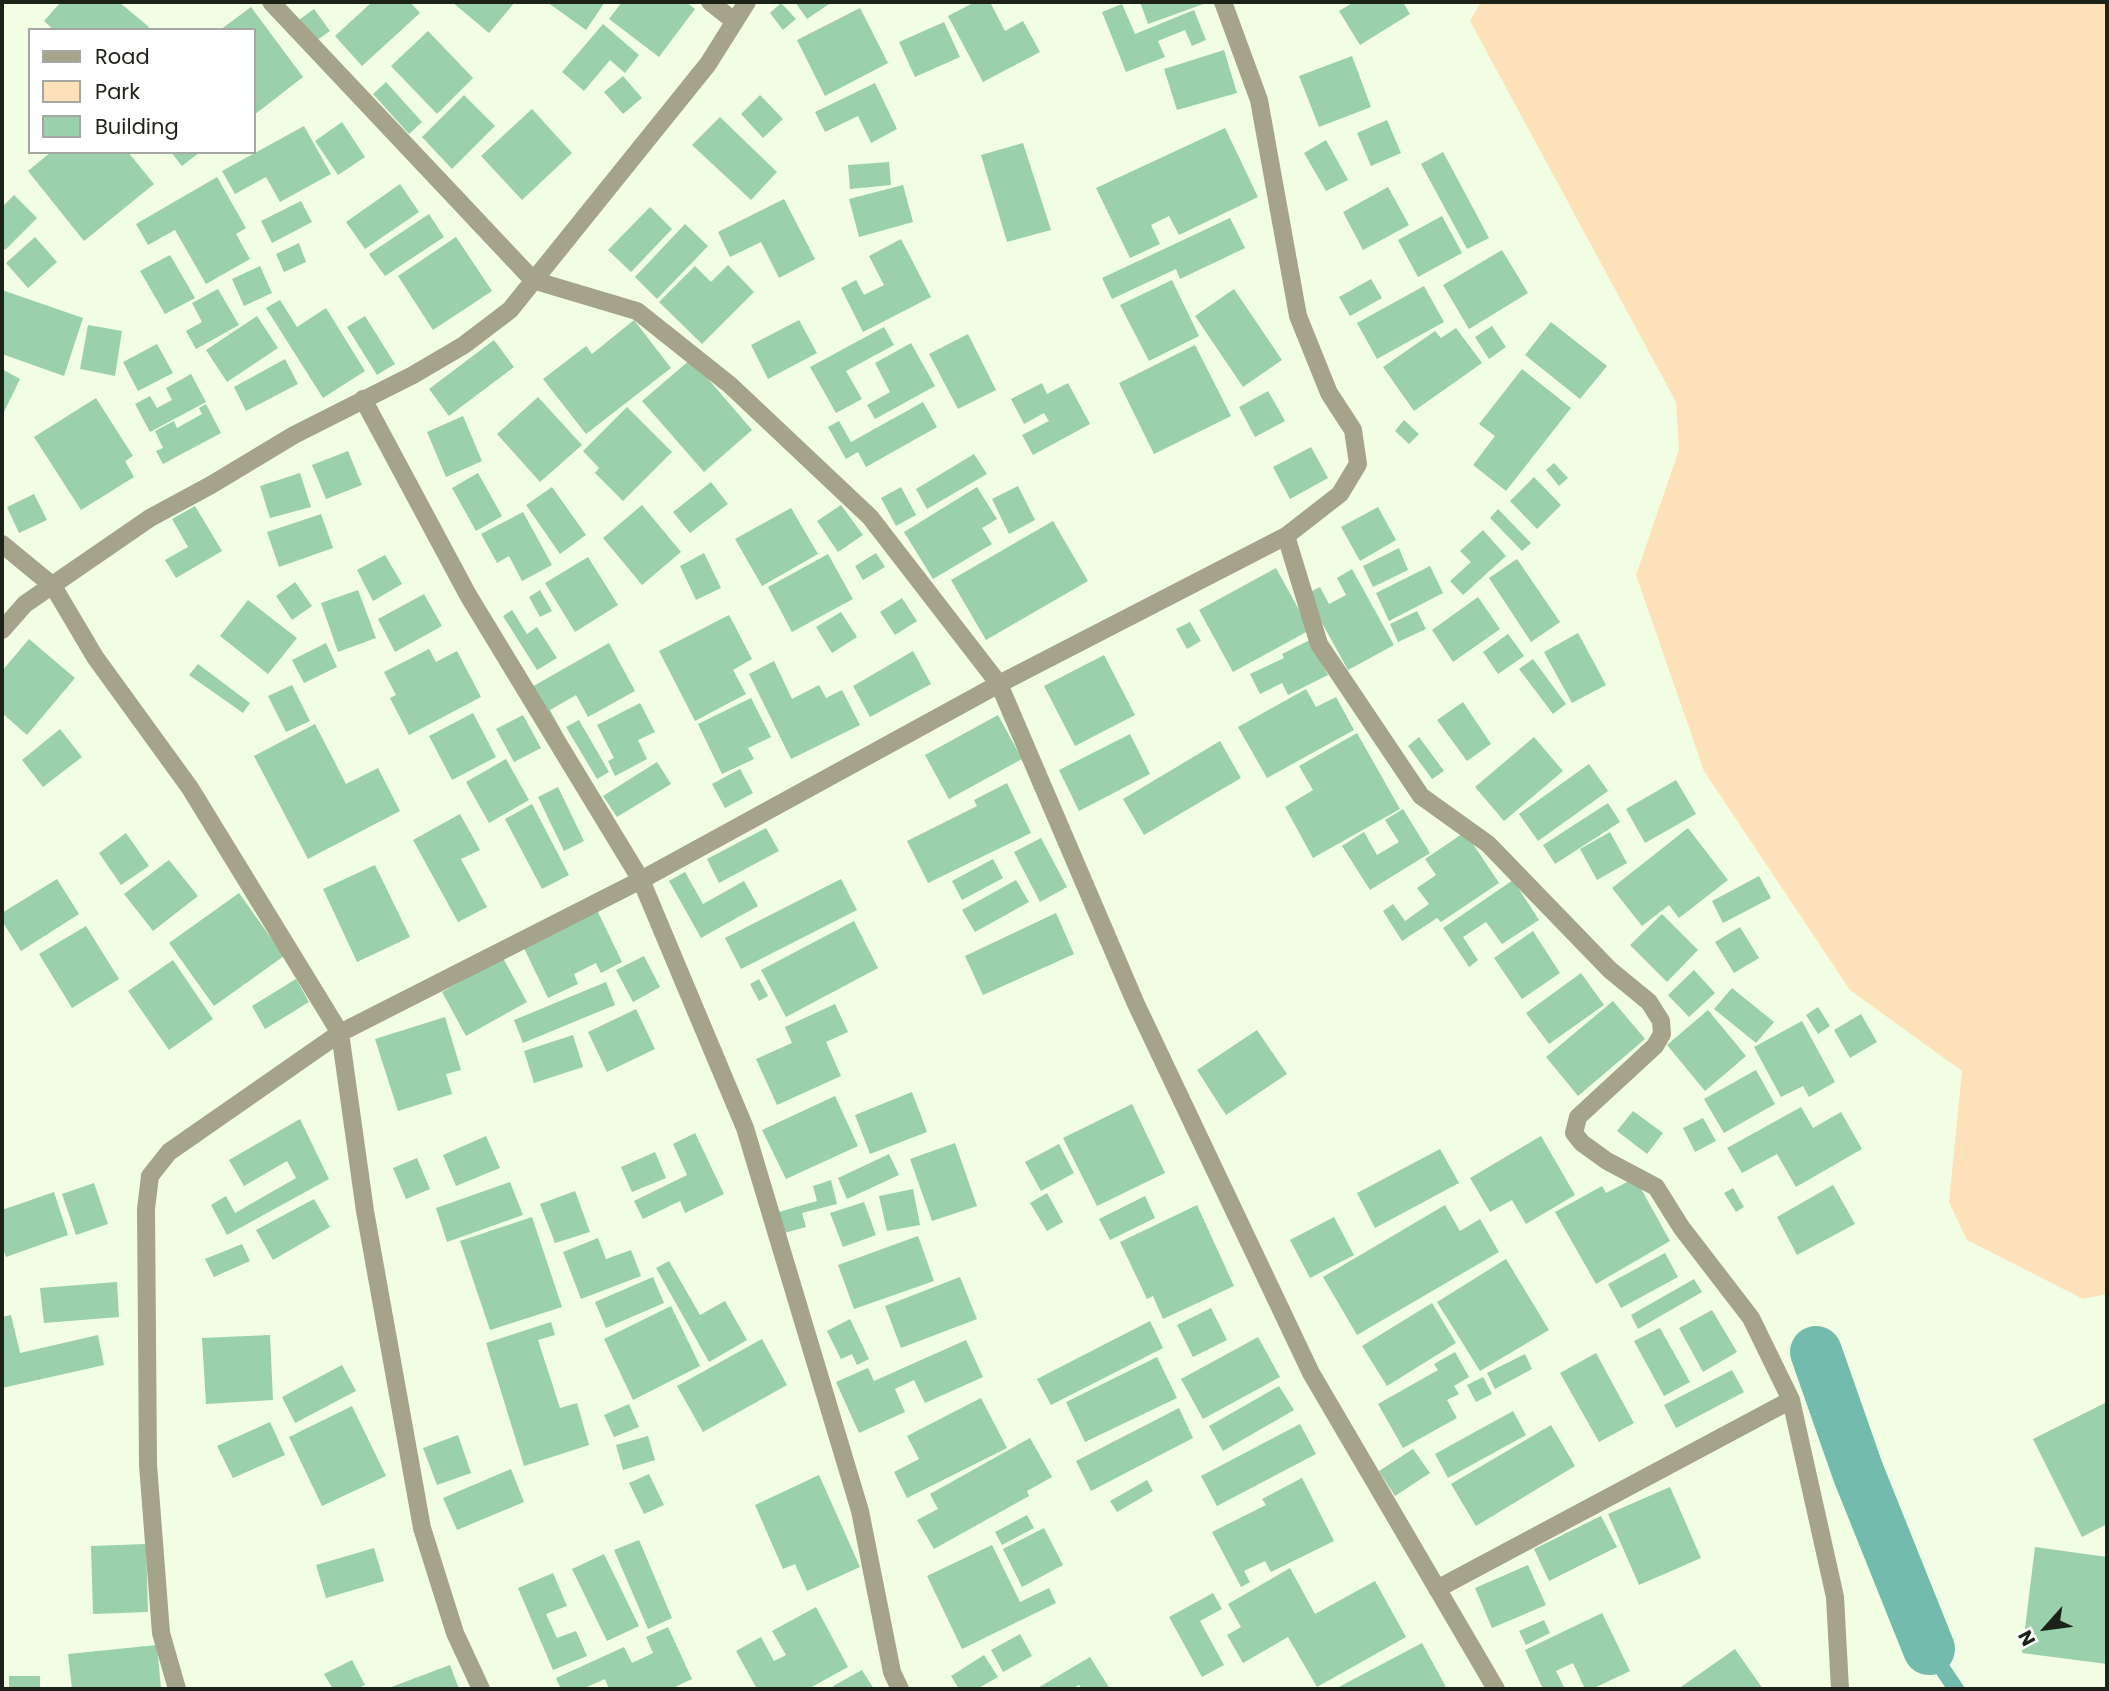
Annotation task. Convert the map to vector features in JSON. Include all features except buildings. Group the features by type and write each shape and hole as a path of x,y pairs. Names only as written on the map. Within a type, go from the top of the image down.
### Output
{"street":[{"path":"271,2 533,280 637,311 730,385 870,517 999,684 1136,1004 1311,1373 1496,1689"},
{"path":"710,2 734,21"},
{"path":"2,630 25,604 150,517 211,485 294,435 464,345 510,310 687,92 747,2"},
{"path":"177,1689 161,1633 148,1465 146,1209 150,1176 169,1152 340,1033 641,880 999,684 1286,536 1340,494 1358,464 1353,430 1329,393 1298,316 1259,100 1223,2"},
{"path":"363,399 468,595 641,880 745,1128 860,1511 892,1672 900,1689"},
{"path":"1286,536 1319,644 1421,796 1488,844 1610,970 1650,1002 1661,1021 1662,1034 1655,1046 1578,1116 1574,1133 1607,1161 1656,1187 1681,1227 1751,1318 1791,1400 1835,1597 1840,1689"},
{"path":"2,544 53,586 95,657 190,788 340,1033 365,1211 422,1528 455,1633 481,1689"},
{"path":"1437,1589 1791,1400"}],"green space":[{"path":"1481,2 2107,2 2107,1294 2083,1299 1967,1240 1949,1202 1962,1071 1850,990 1704,771 1636,575 1679,450 1676,402 1470,21"}],"waterway":[{"path":"1816,1352 1858,1472 1929,1649"},
{"path":"1929,1649 1956,1689"}]}
